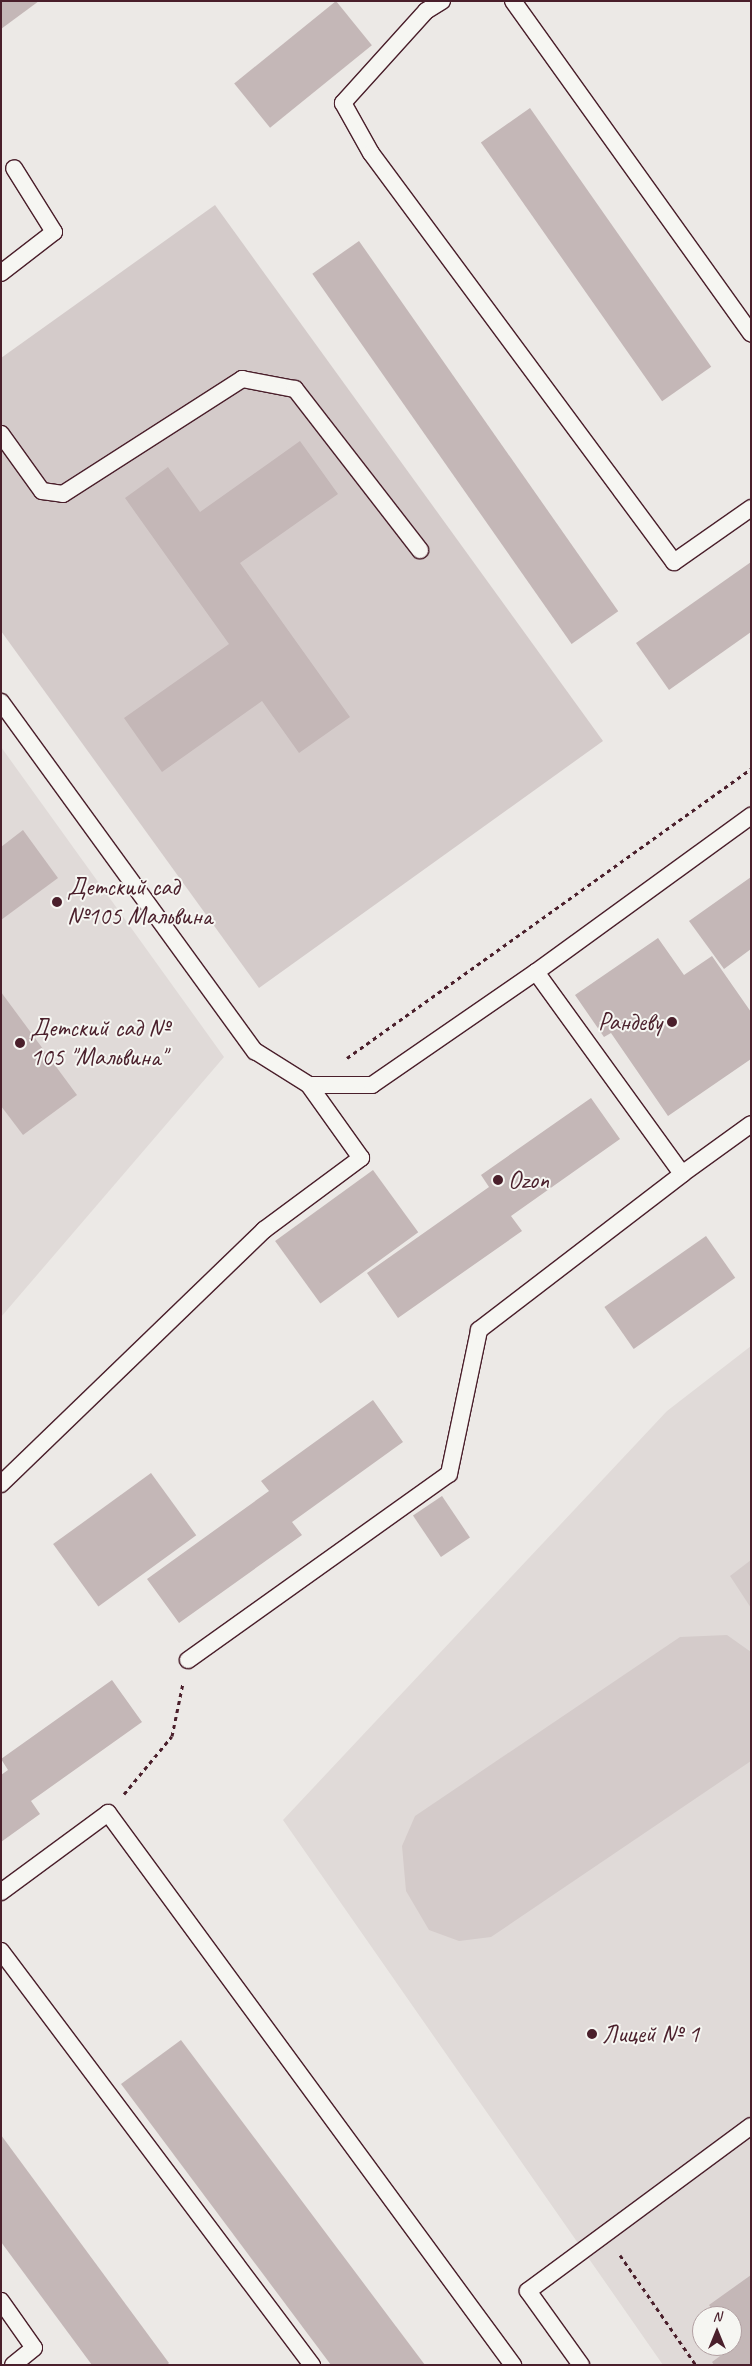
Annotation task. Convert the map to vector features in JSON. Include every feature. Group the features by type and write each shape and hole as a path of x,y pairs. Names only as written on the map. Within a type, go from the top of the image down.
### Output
{"lane":[{"path":"442,1 426,11 343,102 371,153 674,562 751,508"},
{"path":"513,1 751,334"},
{"path":"1,273 54,232 14,168"},
{"path":"1,434 42,491 63,494 242,379 295,389 420,550"},
{"path":"1,702 255,1051 309,1085 361,1158 264,1230 1,1484"},
{"path":"309,1085 372,1085 536,972 751,816"},
{"path":"536,972 682,1174"},
{"path":"188,1660 449,1474 478,1330 682,1174 751,1124"},
{"path":"1,1892 108,1813 513,2365"},
{"path":"1,1951 312,2365"},
{"path":"580,2365 528,2291 751,2126"},
{"path":"1,2300 34,2348 12,2365"}],"path":[{"path":"309,1085 751,768"},
{"path":"108,1813 172,1736 188,1660"},
{"path":"614,2247 696,2365"}],"shaded area":[{"path":"215,205 603,741 259,988 1,631 1,358"},
{"name":"Детский сад №105 Мальвина","path":"1,747 224,1057 1,1317"},
{"name":"Лицей № 1","path":"751,1346 751,2365 663,2365 283,1820 667,1411"},
{"path":"751,1560 751,1608 730,1576"},
{"path":"727,1635 751,1652 751,1761 491,1937 459,1941 429,1930 406,1891 402,1846 415,1816 680,1637"}],"building":[{"path":"1,1 39,1 1,29"},
{"path":"336,1 372,45 270,128 234,83"},
{"path":"530,108 711,367 662,401 481,142"},
{"path":"359,241 618,611 572,644 312,274"},
{"path":"300,441 338,494 240,563 350,717 299,753 262,701 162,772 124,718 229,644 125,498 168,467 200,512"},
{"path":"751,562 751,632 669,690 636,643"},
{"path":"23,830 58,878 1,920 1,847"},
{"path":"751,877 751,949 724,969 689,921"},
{"name":"Рандеву","path":"658,938 684,975 712,956 751,1012 751,1059 668,1116 611,1033 604,1037 575,995"},
{"name":"Детский сад № 105 \"Мальвина\"","path":"1,992 77,1095 23,1135 1,1106"},
{"path":"591,1098 620,1139 511,1216 522,1231 398,1318 367,1273 489,1187 481,1175"},
{"path":"373,1170 418,1232 320,1303 275,1241"},
{"path":"706,1236 735,1278 634,1349 604,1307"},
{"path":"373,1400 403,1442 292,1522 302,1535 179,1623 147,1579 269,1491 261,1481"},
{"path":"151,1473 196,1535 98,1606 53,1544"},
{"path":"442,1496 470,1537 441,1557 413,1516"},
{"path":"112,1680 142,1722 31,1801 40,1814 1,1842 1,1775 8,1770 1,1759"},
{"path":"181,2040 425,2365 331,2365 121,2084"},
{"path":"1,2135 169,2363 167,2365 92,2365 1,2242"},
{"path":"751,2275 751,2365 714,2365 712,2362 720,2356 742,2356 742,2306 709,2305"}],"place":[{"name":"Детский сад №105 Мальвина","path":"57,902"},
{"name":"Рандеву","path":"672,1022"},
{"name":"Детский сад № 105 \"Мальвина\"","path":"20,1043"},
{"name":"Ozon","path":"498,1180"},
{"name":"Лицей № 1","path":"592,2034"}]}
